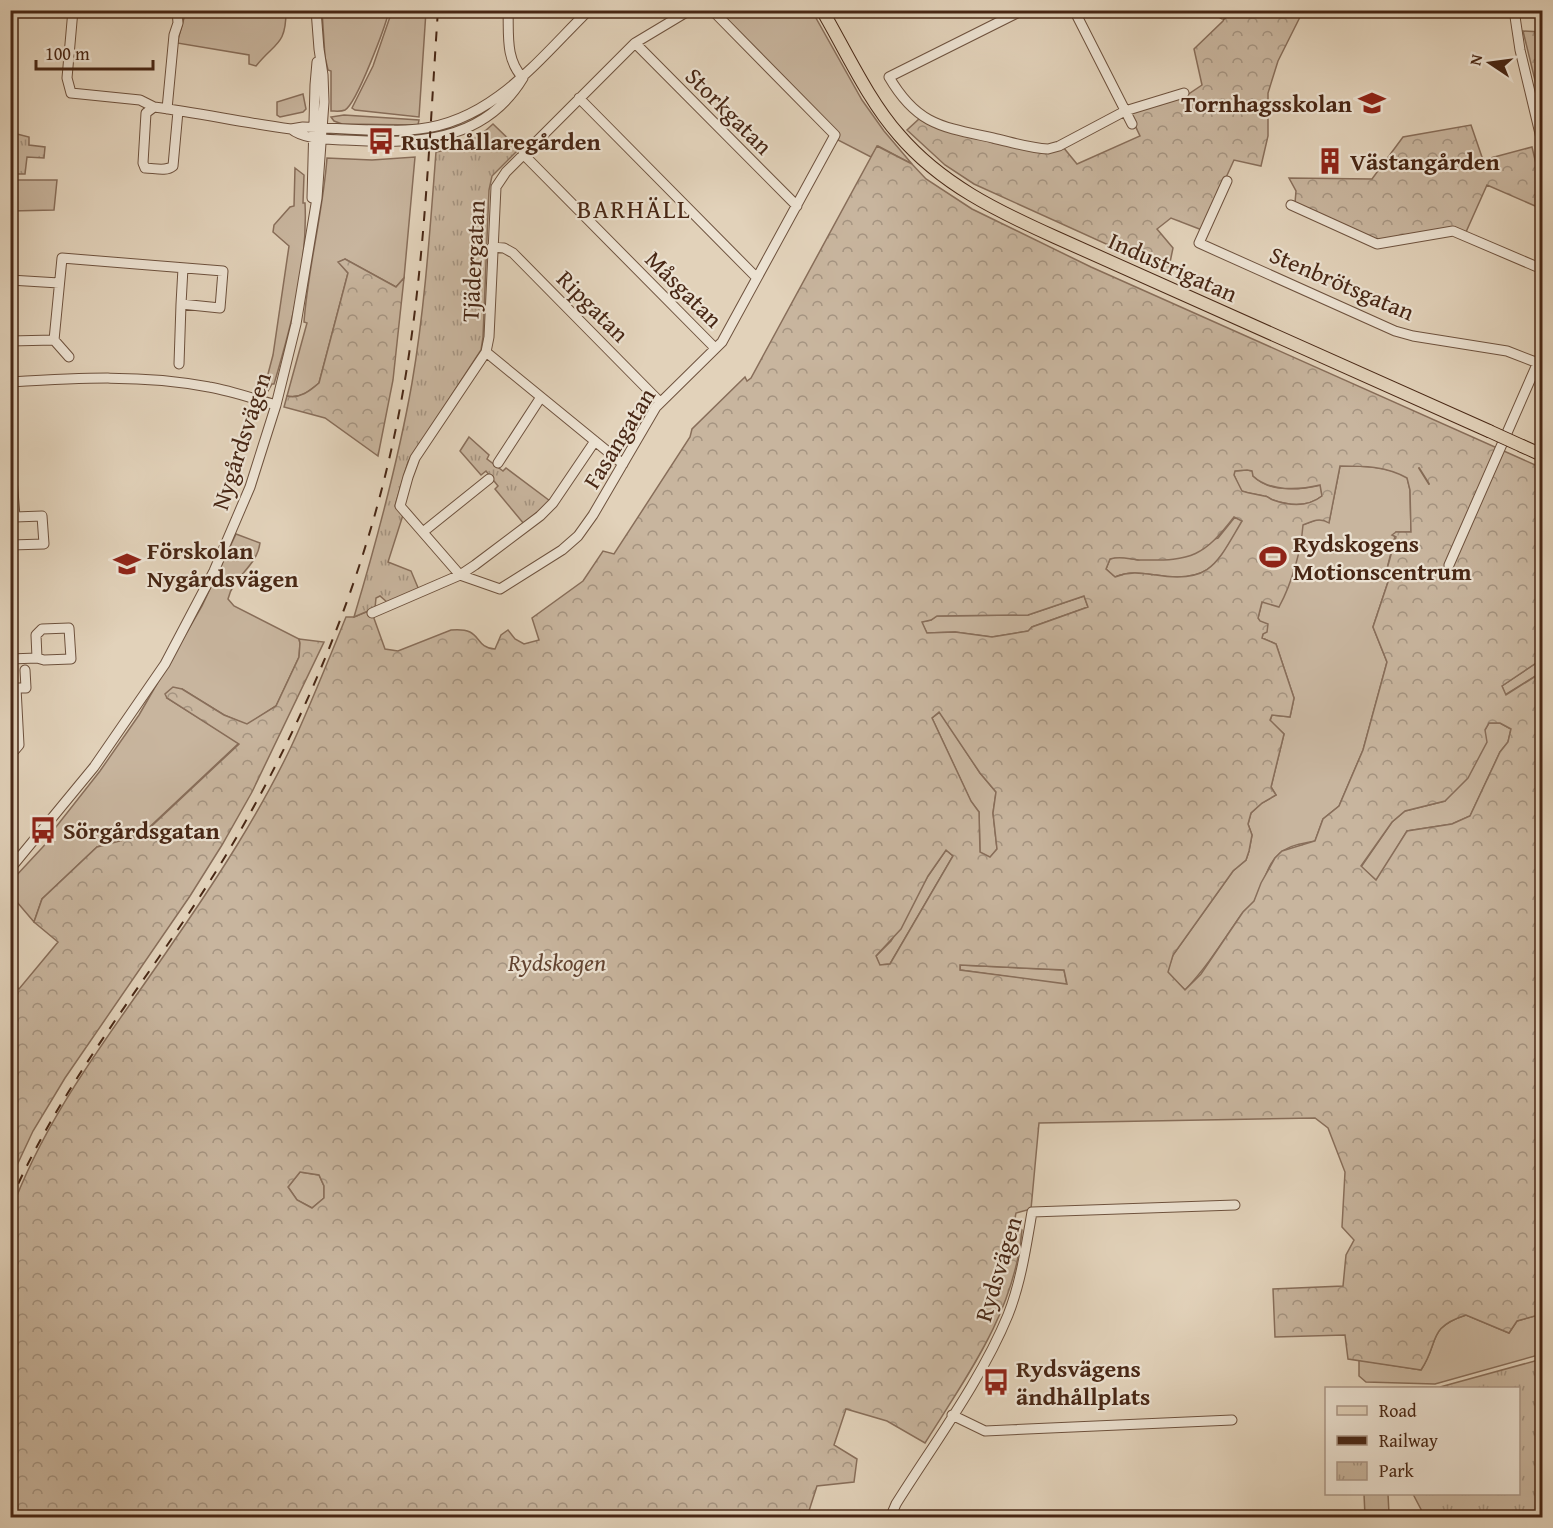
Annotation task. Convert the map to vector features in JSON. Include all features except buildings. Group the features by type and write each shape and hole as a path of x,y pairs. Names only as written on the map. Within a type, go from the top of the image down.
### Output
{"main road":[{"name":"Industrigatan","path":"822,10 875,103 898,134 933,169 979,200 1055,237 1542,455"},
{"name":"Industrigatan","path":"828,10 843,46"}],"street":[{"path":"73,10 67,78 72,93 140,100 154,107 291,129 318,127 409,130 442,125 470,115 523,78"},
{"path":"167,109 174,34 178,23 177,10"},
{"name":"Nygårdsvägen","path":"10,869 94,767 165,664 194,611 235,524 257,466 276,405 296,324 309,252 314,213 312,198 318,138 315,85 319,49 316,10"},
{"path":"508,10 510,57 523,78"},
{"path":"291,129 298,134 318,138 412,141 444,136 488,116 511,95 523,78 589,10"},
{"name":"Tjädergatan","path":"460,575 400,506 415,458 486,352 489,337 496,187 523,154 635,43 690,10"},
{"name":"Fasangatan","path":"460,575 500,589 562,550 586,526 660,402 722,342 835,135 712,10"},
{"path":"1023,10 889,77 910,107 934,123 1042,149 1059,146 1125,111 1184,93"},
{"path":"1074,10 1132,123"},
{"path":"1514,10 1520,50 1542,142"},
{"name":"Storkgatan","path":"635,43 796,206"},
{"path":"579,98 757,278"},
{"path":"154,107 146,113 142,163 146,168 170,169 173,166 178,111"},
{"name":"Måsgatan","path":"523,154 716,348"},
{"name":"Stenbrötsgatan","path":"1227,181 1199,243 1401,333 1507,351 1538,363"},
{"name":"Stenbrötsgatan","path":"1291,205 1377,244 1453,231 1542,269"},
{"name":"Ripgatan","path":"492,247 504,248 513,253 660,402"},
{"path":"69,357 54,340 62,258 223,271 220,308 181,304"},
{"path":"179,364 183,268"},
{"path":"10,280 58,284"},
{"path":"10,341 54,340"},
{"path":"486,352 623,464"},
{"path":"1449,565 1542,353"},
{"path":"10,382 70,378 154,380 208,387 276,405"},
{"path":"498,463 541,397"},
{"path":"372,613 460,575 540,516 553,503 595,441"},
{"path":"10,452 13,518 42,516 44,544 11,545 10,541"},
{"path":"423,532 489,479"},
{"path":"10,659 70,660 69,628 42,629 36,635 37,658"},
{"path":"10,752 13,752 19,745 16,688 26,688 25,670"},
{"name":"Rydsvägen","path":"890,1518 896,1504 992,1349 1009,1312 1022,1267 1032,1212 1235,1204"},
{"path":"952,1415 985,1431 1232,1420"}],"green space":[{"path":"1232,10 1303,11 1278,61 1268,93 1268,136 1261,166 1234,160 1202,230 1171,218 1157,229 1173,248 1168,272 974,184 945,165 907,130 919,119 933,126 1046,153 1063,147 1077,164 1140,136 1129,113 1184,97 1202,85 1194,49"},
{"path":"181,11 286,11 282,37 256,66 249,64 249,55 177,43 184,18"},
{"path":"322,11 389,11 363,80 350,104 342,111 331,111 331,71 328,70 325,57"},
{"path":"392,11 426,11 419,117 352,108 373,66"},
{"path":"718,11 812,11 862,100 912,164 878,146 871,157 836,139 839,133"},
{"path":"1523,31 1542,32 1542,109"},
{"path":"303,94 306,109 303,112 280,117 277,115 277,102"},
{"path":"344,115 419,120 418,125 342,124 331,117"},
{"path":"493,124 519,149 492,176 489,190 481,350 408,462 395,506 403,515 388,562 411,571 419,590 388,603 380,596 376,598 375,608 354,617 386,501 412,383 424,297 436,152 453,149 467,143"},
{"path":"1471,125 1483,160 1532,147 1542,189 1542,209 1487,185 1466,232 1379,241 1295,203 1296,191 1289,178 1372,179 1403,137"},
{"path":"17,134 29,137 29,145 45,147 44,158 27,157 25,174 11,174 11,161"},
{"name":"Rydskogen","path":"877,146 912,164 926,179 972,209 1091,267 1542,468 1542,659 1502,686 1506,695 1542,672 1542,1314 1517,1321 1509,1333 1466,1315 1453,1320 1439,1331 1421,1370 1348,1359 1345,1335 1275,1337 1273,1289 1343,1286 1346,1255 1354,1240 1342,1227 1345,1172 1328,1128 1315,1118 1039,1123 1031,1209 1016,1213 1015,1216 1022,1230 1018,1260 999,1315 972,1368 925,1443 887,1421 846,1409 834,1445 857,1459 854,1482 817,1486 807,1517 11,1518 10,1214 25,1176 63,1105 207,892 265,797 298,731 346,617 354,617 371,610 385,649 398,651 451,630 469,631 483,645 495,649 501,635 508,630 515,639 524,644 539,640 532,618 583,581 603,551 614,554 690,437 692,429 745,377 747,381 751,378","holes":["1340,466 1383,469 1407,478 1410,490 1411,532 1396,532 1392,535 1396,537 1387,569 1390,576 1373,627 1387,662 1363,750 1339,806 1323,819 1315,841 1282,851 1275,858 1254,901 1243,912 1201,974 1185,990 1168,972 1173,955 1233,871 1246,860 1252,835 1248,824 1251,813 1276,795 1271,787 1284,734 1270,720 1272,715 1290,717 1294,698 1276,644 1262,638 1267,632 1268,624 1258,618 1262,602 1279,607 1295,567 1303,525 1322,520 1329,523","1235,471 1252,471 1253,476 1260,481 1276,487 1303,488 1320,485 1322,496 1305,504 1279,502 1267,496 1242,491 1234,475","1234,517 1242,521 1218,559 1201,573 1174,577 1131,573 1115,577 1106,569 1110,559 1114,558 1159,560 1185,557 1205,548","1084,596 1088,607 1032,627 1028,631 992,637 955,632 927,633 922,622 937,616 1028,615","939,712 980,773 996,792 993,813 997,849 990,857 980,852 979,812 971,801 932,718","1489,723 1500,723 1511,729 1508,742 1500,752 1470,816 1452,824 1407,831 1376,880 1361,866 1392,822 1405,811 1445,801 1468,778 1487,742 1485,730","946,850 953,856 890,964 880,965 876,956 901,929 928,876","960,965 1064,970 1067,984 960,970","300,1172 319,1175 324,1186 324,1198 312,1208 297,1200 288,1187"]},
{"path":"415,157 404,278 396,287 345,259 339,262 348,273 319,383 300,395 287,396 307,323 304,322 306,301 327,158 372,160"},
{"path":"295,168 304,175 304,249 297,295 286,340 274,384 268,391 261,390 273,355 289,246 273,232 274,225 290,207 294,206"},
{"path":"10,180 57,180 54,210 11,211"},
{"path":"345,259 396,287 404,278 393,380 378,456 325,418 284,407 287,396 300,395 319,383 348,273 338,262"},
{"path":"469,437 489,455 487,459 503,471 506,468 550,501 524,524 495,489 498,486 486,471 481,475 460,451"},
{"path":"1340,466 1374,467 1399,473 1407,477 1410,490 1411,532 1396,532 1387,569 1390,576 1373,627 1387,662 1363,750 1339,806 1323,819 1315,841 1288,848 1275,858 1254,902 1242,913 1208,963 1185,990 1167,972 1173,955 1233,871 1246,860 1252,835 1248,824 1251,813 1276,795 1271,787 1284,734 1270,721 1272,715 1290,717 1294,698 1276,644 1262,638 1263,633 1258,618 1262,602 1265,602 1262,539 1316,520 1323,519 1329,522"},
{"path":"1234,471 1253,471 1253,476 1260,481 1276,488 1294,489 1321,485 1322,496 1305,504 1292,504 1241,491"},
{"path":"1235,517 1243,521 1219,559 1201,573 1175,577 1131,573 1115,577 1106,569 1110,559 1119,556 1138,560 1218,538"},
{"path":"236,534 260,543 254,559 235,584 228,599 234,606 299,639 300,643 299,657 276,706 247,725 224,715 182,689 167,698 239,743 141,835 97,847 42,899 34,922 11,895 10,878 14,878 54,835 52,832 100,771 139,715 202,606"},
{"path":"1084,596 1088,607 1032,627 1029,631 992,637 955,632 927,633 921,622 937,616 1028,615"},
{"path":"299,639 324,642 252,792 190,896 65,1078 33,1131 11,1178 11,982 19,989 58,942 34,922 42,899 97,847 142,835 239,744 167,698 165,694 173,687 182,689 224,715 247,724 276,706 299,657"},
{"path":"1542,659 1542,672 1505,695 1502,686"},
{"path":"940,712 980,773 996,792 993,813 997,849 990,858 980,853 979,812 971,802 932,718"},
{"path":"1489,723 1500,723 1511,729 1508,742 1500,752 1470,816 1452,824 1407,831 1377,881 1361,867 1392,822 1405,811 1445,801"},
{"path":"946,850 953,856 890,964 879,965 876,956 891,941 928,876"},
{"path":"960,965 1064,970 1067,985 960,970"},
{"path":"300,1172 319,1175 324,1186 324,1198 312,1208 297,1200 288,1187"},
{"path":"1542,1314 1542,1354 1435,1384 1366,1382 1359,1376 1359,1360 1421,1370 1439,1331 1453,1320 1466,1315 1509,1333 1517,1321"},
{"path":"1542,1359 1542,1517 1425,1517 1414,1495 1520,1495 1520,1387 1440,1387"},
{"path":"1364,1495 1388,1495 1389,1514 1365,1516"}],"waterway":[{"path":"1419,468 1429,484"}],"railway":[{"path":"10,1202 60,1106 211,880 239,833 311,692 350,594 381,493 393,442 412,335 428,173 438,10"}],"place":[{"name":"Tornhagsskolan","path":"1372,103"},
{"name":"Rusthållaregården","path":"381,141"},
{"name":"Västangården","path":"1330,161"},
{"name":"Rydskogens Motionscentrum","path":"1273,557"},
{"name":"Förskolan Nygårdsvägen","path":"127,564"},
{"name":"Sörgårdsgatan","path":"43,830"},
{"name":"Rydsvägens ändhållplats","path":"996,1382"}],"district":[{"name":"BARHÄLL","path":"634,208"}]}
